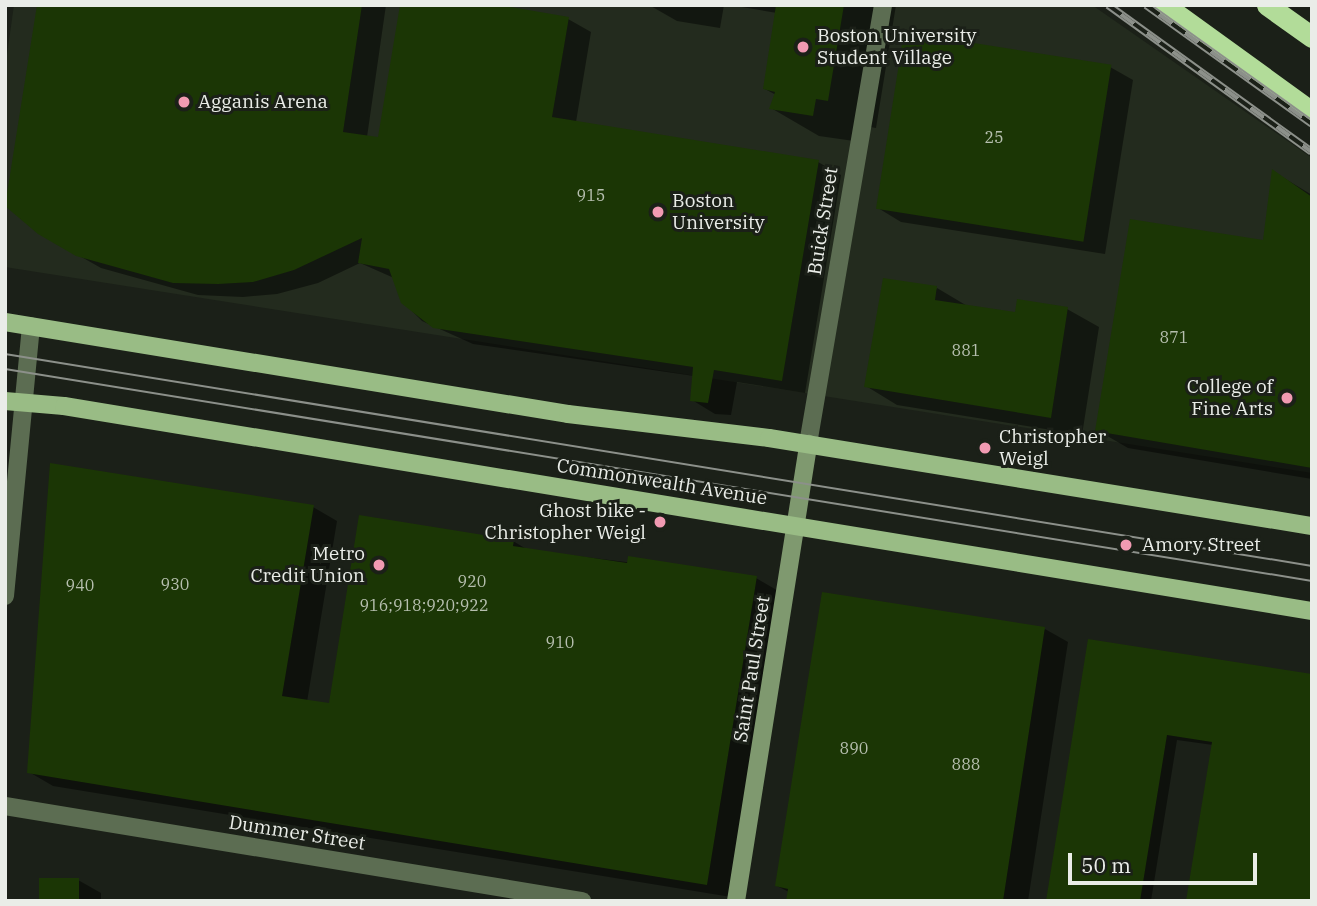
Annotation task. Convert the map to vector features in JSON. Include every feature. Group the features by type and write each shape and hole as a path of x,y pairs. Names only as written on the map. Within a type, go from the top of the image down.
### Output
{"highway":[{"path":"1164,5 1312,112"},
{"path":"1267,5 1312,37"}],"main road":[{"path":"5,322 568,414 808,444 1312,526"},
{"name":"Commonwealth Avenue","path":"13,401 796,524 1312,611"},
{"name":"Saint Paul Street","path":"736,901 808,444"}],"street":[{"name":"Buick Street","path":"808,444 883,5"},
{"path":"5,596 13,401 30,326"},
{"name":"Dummer Street","path":"5,806 582,901"}],"shaded area":[{"name":"Boston University","path":"14,5 1092,5 1312,158 1312,473 5,267 5,69"}],"building":[{"path":"37,5 362,5 343,132 378,137 400,5 499,5 569,17 552,117 819,160 782,381 714,370 708,403 690,401 693,367 433,328 401,303 389,269 358,263 362,238 294,270 253,282 173,283 76,256 38,234 5,206"},
{"name":"Boston University Student Village","path":"776,5 844,5 828,101 816,99 813,116 769,109 775,92 763,89"},
{"path":"904,32 1111,65 1083,242 876,209"},
{"path":"1272,169 1312,197 1312,468 1095,431 1130,219 1263,240"},
{"path":"883,278 937,286 935,300 1015,312 1017,299 1068,307 1051,418 864,387"},
{"path":"50,463 314,505 282,696 329,703 359,515 514,540 513,546 627,563 628,556 757,576 707,885 27,773"},
{"path":"822,592 1045,627 1003,901 786,901 788,889 775,886"},
{"path":"1088,639 1312,674 1312,901 1186,901 1212,742 1167,735 1140,901 1046,901"},
{"path":"39,878 79,878 79,901 39,901"}],"tram line":[{"path":"5,354 1312,566"},
{"path":"5,369 1312,581"}],"railway":[{"path":"1108,5 1312,152"},
{"path":"1146,5 1312,124"}],"place":[{"name":"Boston University Student Village","path":"803,47"},
{"name":"Agganis Arena","path":"184,102"},
{"name":"Boston University","path":"658,212"},
{"name":"College of Fine Arts","path":"1287,398"},
{"name":"Christopher Weigl","path":"985,448"},
{"name":"Ghost bike - Christopher Weigl","path":"660,522"},
{"name":"Amory Street","path":"1126,545"},
{"name":"Metro Credit Union","path":"379,565"}]}
